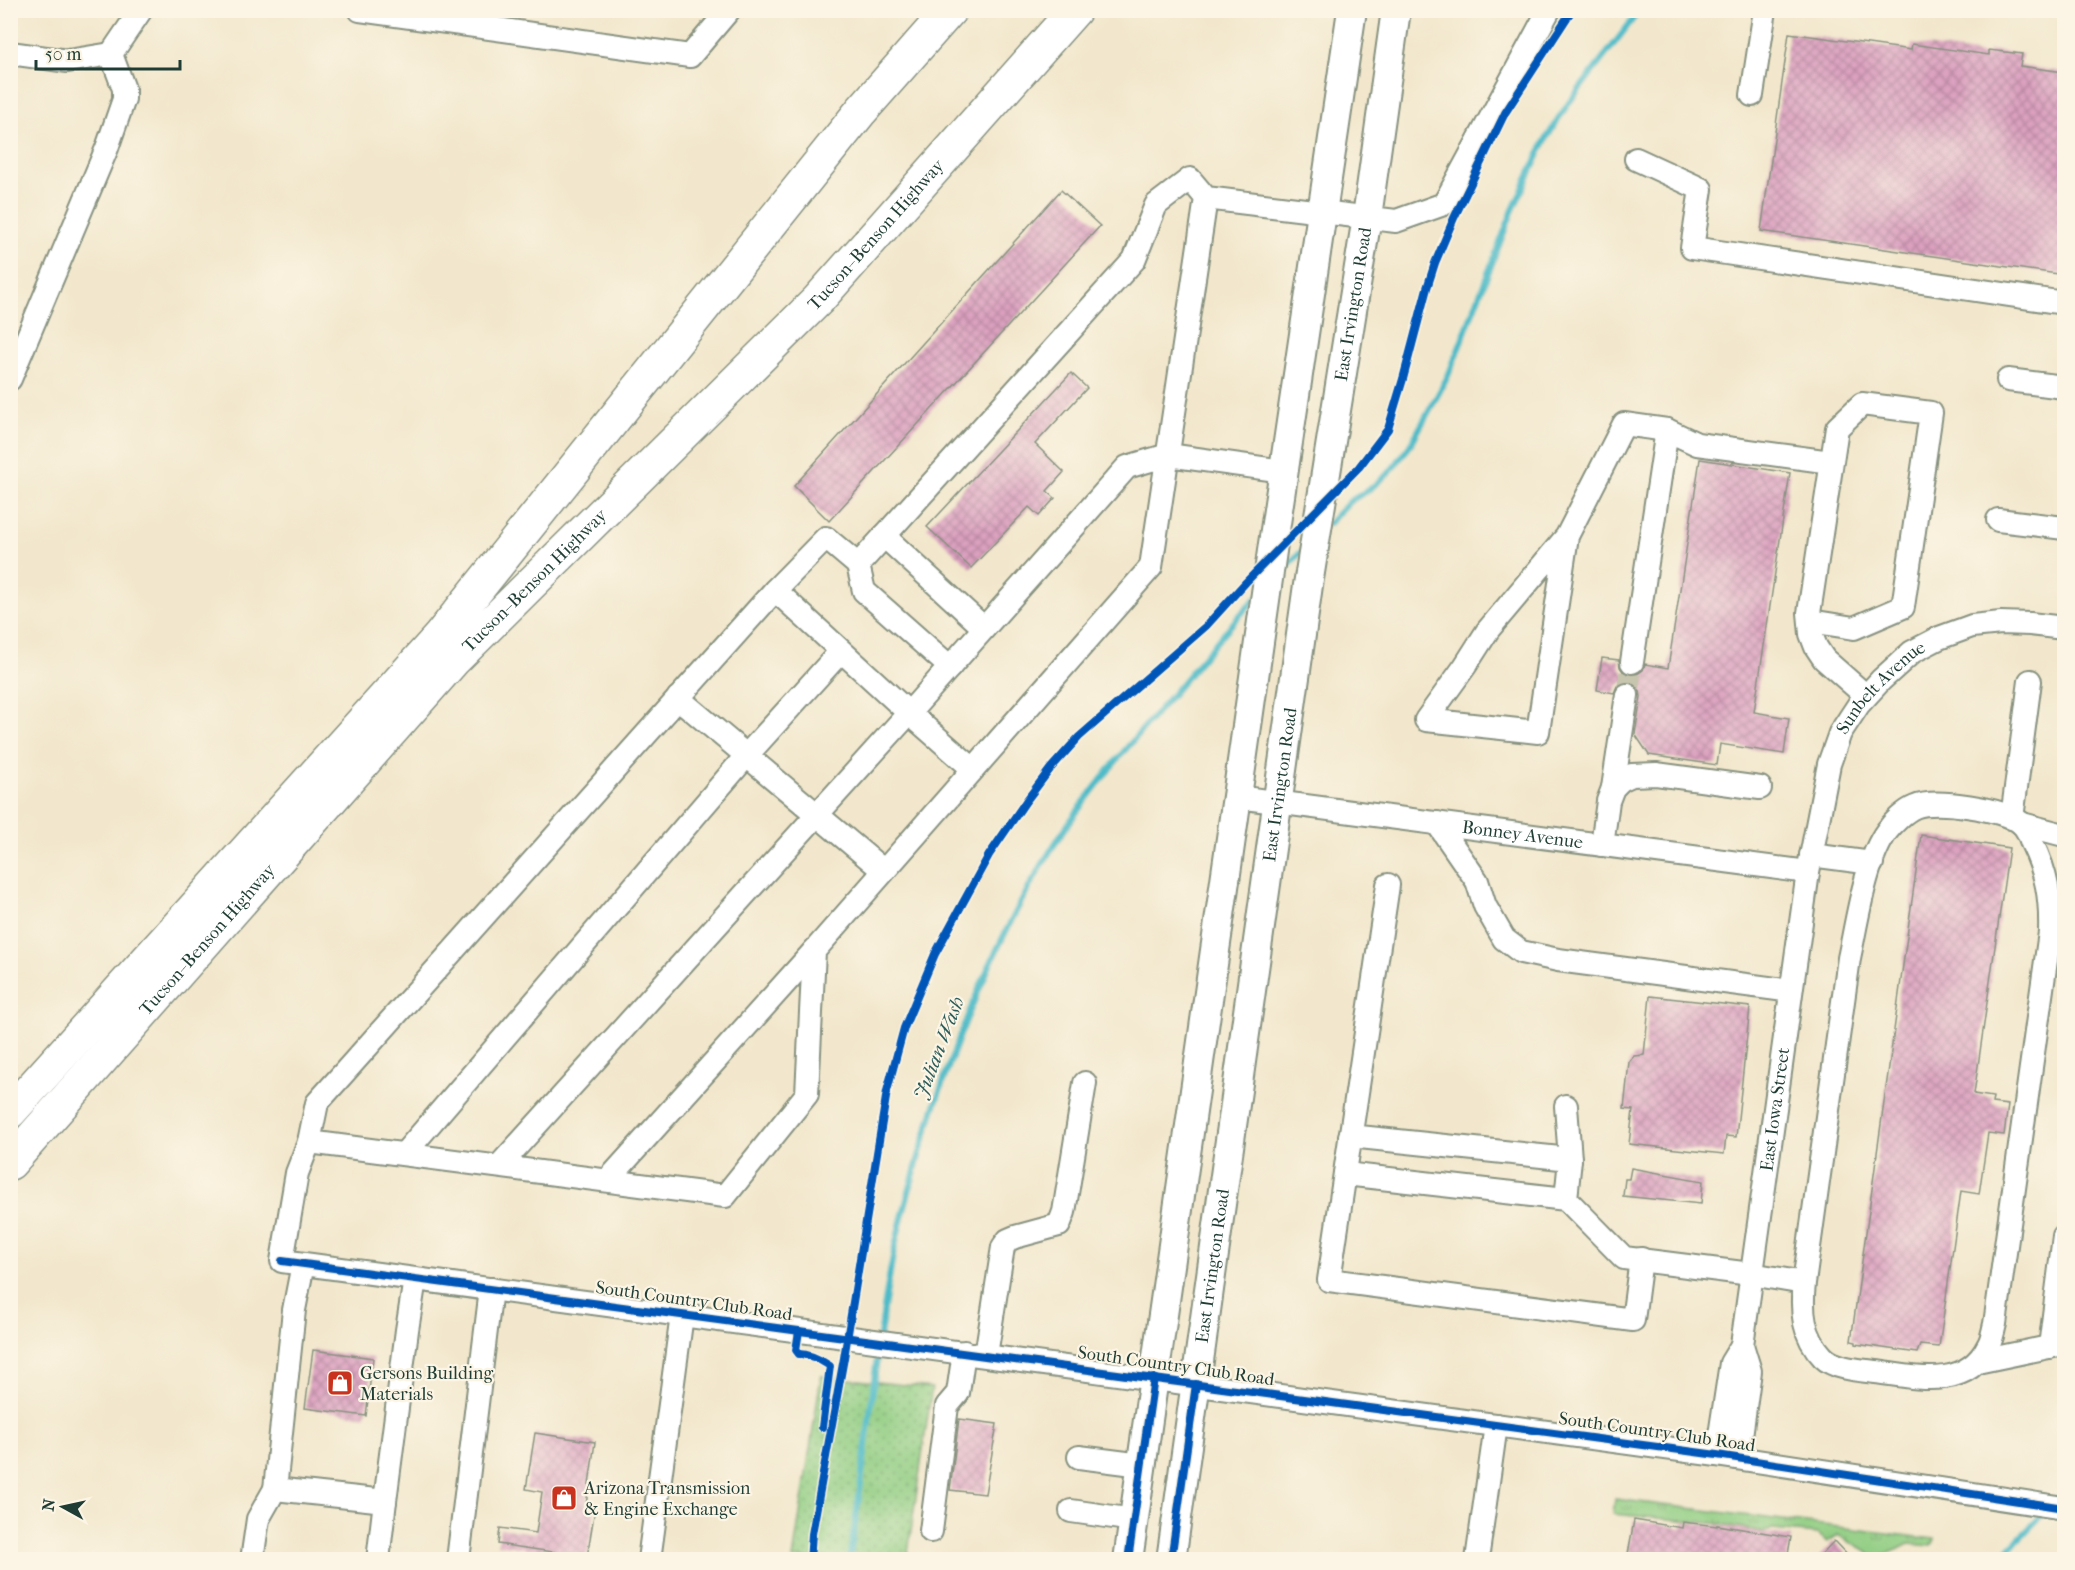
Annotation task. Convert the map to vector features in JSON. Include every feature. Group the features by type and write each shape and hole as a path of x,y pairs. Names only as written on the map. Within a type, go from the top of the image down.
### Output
{"highway":[{"name":"Tucson–Benson Highway","path":"10,1112 440,636 854,120 950,10"},
{"name":"Tucson–Benson Highway","path":"16,1157 453,661 818,300 1075,10"}],"main road":[{"path":"1128,1560 1254,671 1352,10"},
{"name":"East Irvington Road","path":"1171,1560 1308,585 1367,217 1396,10"}],"street":[{"path":"10,53 68,61 111,54 141,10"},
{"path":"360,10 690,56 729,10"},
{"path":"858,565 1134,260 1156,205 1190,179 1206,198 1396,221 1444,204 1549,10"},
{"path":"1752,95 1765,10"},
{"path":"10,379 106,148 124,99 124,89 111,54"},
{"path":"1636,159 1701,189 1692,248 2064,303"},
{"path":"608,1180 814,951 1151,567 1206,198"},
{"path":"2008,380 2064,387"},
{"path":"1810,621 1854,628 1903,607 1931,413 1862,404 1836,428 1815,573 1810,621 1811,634 1824,659 1866,696"},
{"path":"1567,536 1538,732 1426,720 1488,630 1567,536 1624,424 1667,430 1697,444 1831,462"},
{"path":"1632,662 1667,430"},
{"path":"499,1166 909,713 1127,466 1168,455 1284,471"},
{"path":"1998,520 2064,528"},
{"path":"884,536 984,628"},
{"path":"252,1560 258,1519 275,1489 294,1310 293,1263 297,1173 309,1142 317,1103 775,590 826,538 858,565 864,591 950,667"},
{"path":"775,590 973,770"},
{"name":"Sunbelt Avenue","path":"1810,864 1829,764 1840,733 1866,696 1912,652 1939,638 1972,626 2020,623 2064,628"},
{"path":"404,1154 747,755 842,651"},
{"path":"1977,1362 1988,1346 1995,1324 2050,932 2051,910 2057,889 2017,821 2030,681"},
{"path":"1602,845 1627,695"},
{"path":"678,698 884,871"},
{"path":"1613,788 1621,780 1643,773 1760,788"},
{"name":"Bonney Avenue","path":"1237,797 1602,845 1810,864 1872,863"},
{"path":"2064,834 1976,808 1945,803 1915,807 1888,829 1878,844 1860,906 1849,958 1804,1283 1803,1316 1807,1331 1815,1347 1825,1359 1833,1364 1868,1371 1936,1378 1946,1378 1977,1362 2057,1346 2064,1236"},
{"path":"1437,823 1477,881 1485,906 1504,939 1521,952 1558,960 1791,991"},
{"name":"East Iowa Street","path":"1727,1456 1731,1363 1742,1345 1810,864"},
{"path":"1388,885 1329,1280 1633,1320 1641,1260"},
{"path":"309,1142 725,1196 807,1094 814,951"},
{"path":"931,1531 947,1406 958,1393 975,1354 1003,1247 1008,1240 1015,1237 1059,1225 1064,1212 1085,1083"},
{"path":"1566,1106 1570,1160 1566,1199"},
{"path":"1350,1136 1570,1160"},
{"path":"1345,1174 1566,1199 1624,1258 1804,1283"},
{"name":"South Country Club Road","path":"293,1263 1727,1456 2064,1508"},
{"path":"378,1560 415,1279"},
{"path":"458,1560 491,1289"},
{"path":"649,1560 682,1315"},
{"path":"1477,1560 1496,1425"},
{"path":"1079,1457 1142,1465"},
{"path":"275,1489 385,1501"},
{"path":"1071,1511 1134,1520"}],"green space":[{"path":"821,1376 932,1388 907,1559 793,1559"},
{"path":"1615,1499 1935,1539 1932,1546 1910,1544 1877,1558 1838,1535 1827,1542 1818,1534 1772,1530 1763,1532 1722,1524 1613,1514"}],"building":[{"path":"1789,33 1911,50 1912,44 1989,55 1989,50 2022,54 2020,66 2064,72 2064,275 1761,231"},
{"path":"1061,190 1100,226 829,521 794,486"},
{"path":"1071,373 1087,388 1035,444 1064,472 1047,491 1055,498 1039,516 1029,507 971,568 927,527"},
{"path":"1700,459 1790,473 1754,712 1789,718 1784,754 1720,744 1717,765 1649,755 1635,734 1641,697 1636,685 1623,682 1617,686 1614,693 1597,690 1602,658 1619,660 1624,673 1629,675 1643,670 1645,664 1668,668"},
{"path":"1921,835 2009,848 1974,1094 1993,1097 1992,1103 2008,1105 2004,1135 1988,1133 1979,1194 1961,1191 1939,1347 1920,1345 1917,1353 1856,1344 1851,1341"},
{"path":"1650,996 1750,1007 1736,1137 1726,1136 1724,1154 1629,1144 1633,1110 1624,1109 1629,1062 1634,1056 1644,1055"},
{"path":"1631,1168 1703,1181 1701,1204 1623,1196 1625,1179 1629,1179"},
{"name":"Gersons Building Materials","path":"313,1350 373,1358 366,1416 305,1408"},
{"path":"959,1419 997,1424 985,1494 950,1490"},
{"name":"Arizona Transmission & Engine Exchange","path":"535,1433 595,1442 586,1505 595,1509 587,1557 498,1544 500,1528 536,1533 542,1492 526,1489"},
{"path":"1634,1520 1682,1528 1683,1522 1717,1525 1791,1537 1787,1560 1627,1560"},
{"path":"1834,1541 1852,1560 1816,1560"}],"waterway":[{"path":"1329,523 1349,502 1390,472 1411,444 1448,376 1512,212 1546,139 1568,104 1640,10"},
{"path":"1279,575 1303,550"},
{"name":"Julian Wash","path":"849,1560 895,1246 932,1114 975,999 1028,889 1077,812 1107,772 1255,599"},
{"path":"2056,1501 2064,1493"},
{"path":"1998,1560 2046,1511"}],"tunnel":[{"path":"1627,695 1632,662"}],"cycle path":[{"path":"810,1560 812,1534 844,1358 887,1091 904,1028 935,954 989,855 1051,768 1079,737 1206,626 1359,467 1388,429 1427,288 1454,218 1505,113 1572,10"},
{"path":"282,1261 1717,1455 2064,1508"},
{"path":"799,1331 796,1350 799,1354 815,1358 830,1366 822,1427"},
{"path":"1128,1560 1154,1378"},
{"path":"1171,1560 1196,1384"}],"place":[{"name":"Gersons Building Materials","path":"340,1383"},
{"name":"Arizona Transmission & Engine Exchange","path":"564,1498"}]}
